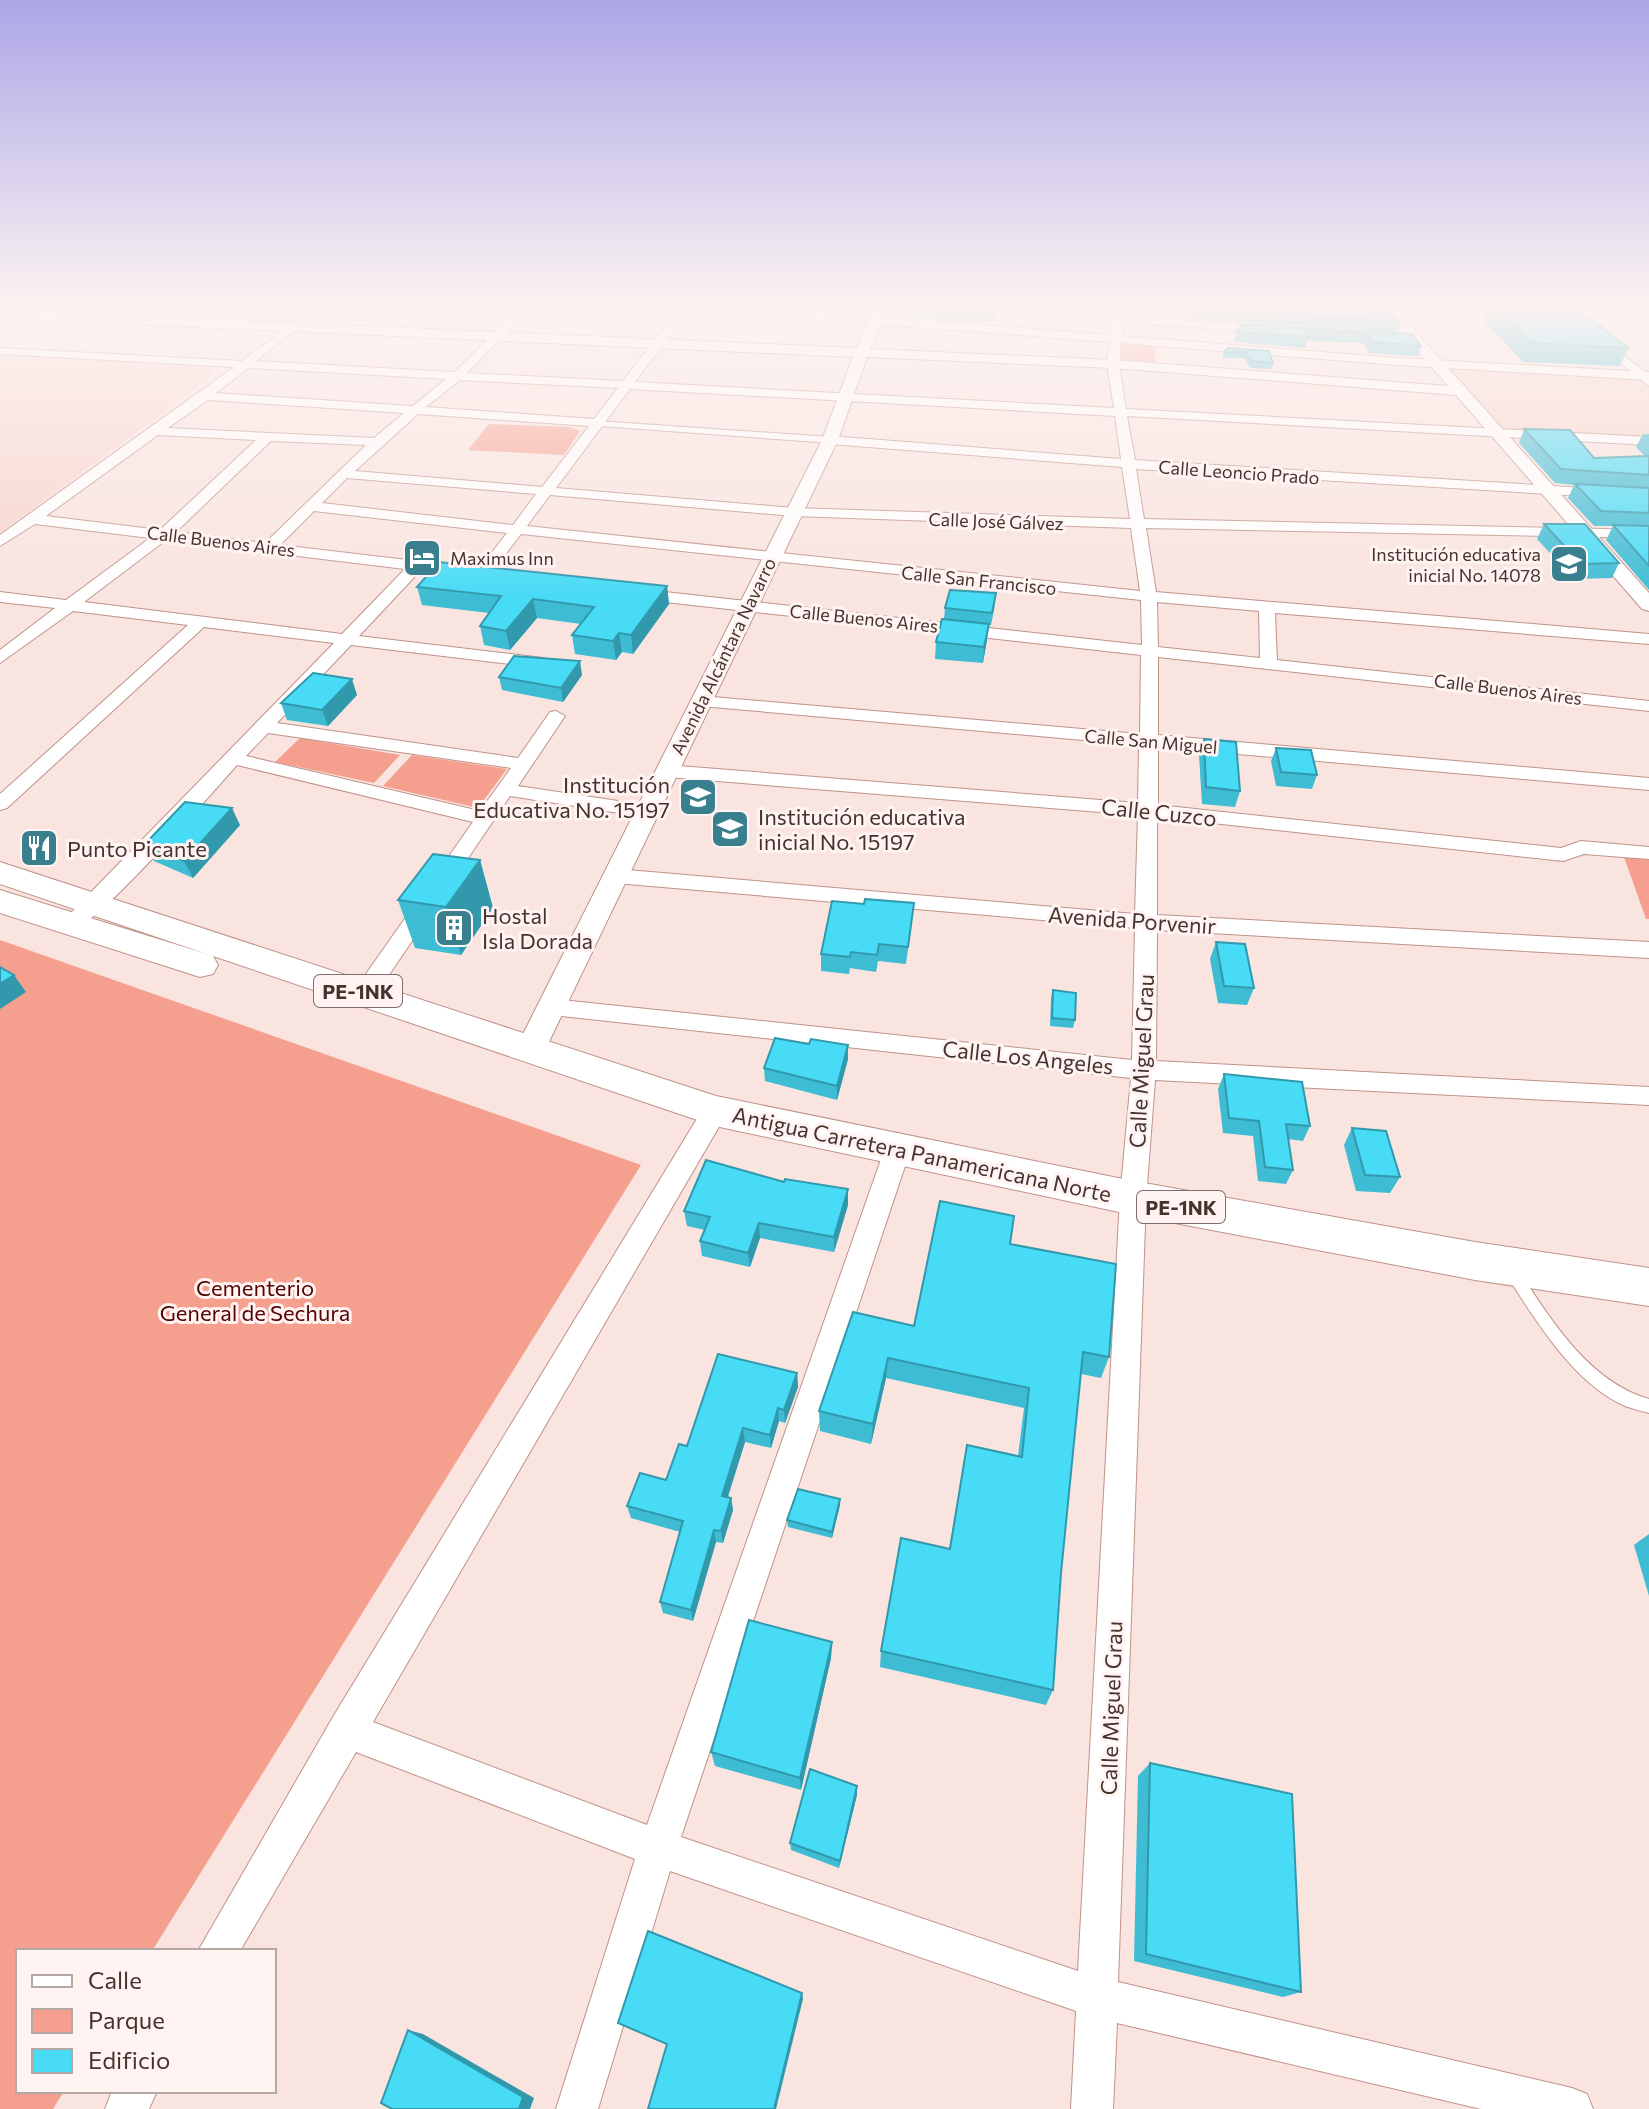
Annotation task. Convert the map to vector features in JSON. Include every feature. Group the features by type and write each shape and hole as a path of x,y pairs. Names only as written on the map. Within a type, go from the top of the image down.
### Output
{"main road":[{"name":"Antigua Carretera Panamericana Norte","path":"0,873 84,913 664,1114 715,1111"},
{"name":"Antigua Carretera Panamericana Norte","path":"0,901 84,913 364,994 715,1111 1133,1198 1508,1266 1649,1287"}],"street":[{"path":"0,542 151,431 195,402"},
{"path":"301,402 830,440"},
{"path":"269,547 377,442 423,402"},
{"path":"515,531 547,493 573,453 616,402"},
{"name":"Avenida Alcántara Navarro","path":"531,1048 830,440 844,402"},
{"path":"956,402 1649,441"},
{"name":"Calle Miguel Grau","path":"1092,2109 1133,1198 1144,1070 1149,597 1121,402"},
{"path":"1470,402 1649,605"},
{"path":"151,431 377,442"},
{"path":"0,658 166,533 268,436"},
{"name":"Calle Leoncio Prado","path":"830,440 1129,465 1649,496"},
{"name":"Calle José Gálvez","path":"345,474 794,512 1139,525 1649,534"},
{"name":"Calle San Francisco","path":"311,506 770,560 1267,610 1649,639"},
{"name":"Calle Buenos Aires","path":"33,519 490,575 515,531"},
{"path":"84,913 416,566"},
{"name":"Calle Buenos Aires","path":"616,591 1150,648 1649,706"},
{"path":"0,597 553,664"},
{"path":"1267,610 1269,662"},
{"path":"0,804 200,622"},
{"name":"Calle San Miguel","path":"701,701 1649,784"},
{"path":"364,994 508,790 522,764 556,716"},
{"path":"265,727 522,764"},
{"path":"234,759 487,819"},
{"name":"Calle Cuzco","path":"667,771 1148,810 1563,855 1581,847 1649,853"},
{"path":"508,790 645,811"},
{"name":"Avenida Porvenir","path":"616,876 1146,922 1649,950"},
{"name":"Calle Los Angeles","path":"552,1007 1144,1070 1649,1096"},
{"path":"219,1949 715,1111"},
{"path":"577,2109 658,1848 897,1151"},
{"path":"346,1730 658,1848 1098,1998 1572,2109"}],"lane":[{"path":"1508,1266 1555,1338 1604,1383 1640,1405 1649,1406"}],"shaded area":[{"path":"0,402 177,402 0,533"},
{"path":"1480,402 1649,402 1649,439 1505,431"}],"green space":[{"path":"489,424 570,427 580,431 564,455 468,450"},
{"path":"300,738 400,755 374,783 275,762"},
{"path":"412,755 507,769 478,808 383,786"},
{"path":"1624,857 1649,859 1649,919 1646,919"},
{"name":"Cementerio General de Sechura","path":"0,940 641,1165 153,1949 16,1949 16,2093 63,2093 53,2109 0,2109"}],"building":[{"path":"1524,429 1570,430 1594,458 1649,456 1649,475 1561,469"},
{"path":"1575,484 1649,488 1649,513 1601,511"},
{"path":"1544,524 1585,524 1619,563 1581,564"},
{"path":"1613,525 1649,526 1649,566"},
{"path":"439,562 667,586 631,635 619,633 613,641 572,635 594,607 533,599 506,631 480,626 501,596 417,587"},
{"path":"950,590 996,593 992,613 945,608"},
{"path":"942,619 989,624 984,647 936,642"},
{"path":"514,656 580,661 561,688 499,677"},
{"path":"313,673 352,679 322,710 281,703"},
{"path":"1204,739 1236,742 1240,791 1206,787"},
{"path":"1276,748 1311,750 1317,775 1281,772"},
{"path":"185,802 232,808 184,861 145,844"},
{"path":"433,854 480,860 446,907 398,900"},
{"path":"865,899 914,903 908,947 879,944 877,955 851,952 850,957 821,954 832,901 864,904"},
{"path":"1216,942 1245,944 1254,988 1224,986"},
{"path":"0,967 14,975 0,984"},
{"path":"1053,990 1076,993 1075,1020 1052,1018"},
{"path":"775,1038 809,1044 811,1039 848,1045 837,1086 764,1068"},
{"path":"1224,1074 1302,1082 1310,1126 1286,1124 1293,1170 1265,1167 1259,1121 1229,1118"},
{"path":"1352,1128 1386,1131 1400,1177 1365,1175"},
{"path":"706,1160 784,1182 785,1179 848,1189 834,1237 759,1223 748,1253 700,1241 710,1217 684,1211"},
{"path":"940,1201 1014,1216 1010,1244 1116,1264 1109,1357 1083,1352 1053,1690 881,1651 901,1538 950,1549 967,1445 1022,1457 1029,1388 888,1358 873,1424 819,1411 853,1312 914,1326"},
{"path":"718,1354 797,1373 784,1410 778,1408 770,1435 743,1428 722,1496 731,1498 721,1531 714,1530 691,1610 660,1602 683,1521 627,1506 640,1473 666,1480 679,1444 687,1446"},
{"path":"798,1489 840,1499 832,1532 787,1520"},
{"path":"749,1620 832,1642 800,1778 711,1752"},
{"path":"1150,1763 1292,1794 1301,1992 1146,1954"},
{"path":"810,1769 857,1786 840,1861 790,1843"},
{"path":"648,1931 802,1993 774,2109 648,2109 667,2044 618,2023"},
{"path":"408,2030 523,2097 519,2109 392,2109 381,2103"}],"place":[{"name":"Maximus Inn","path":"422,558"},
{"name":"Institución educativa inicial No. 14078","path":"1569,564"},
{"name":"Institución Educativa No. 15197","path":"698,797"},
{"name":"Institución educativa inicial No. 15197","path":"730,829"},
{"name":"Punto Picante","path":"39,848"},
{"name":"Hostal Isla Dorada","path":"454,928"}]}
